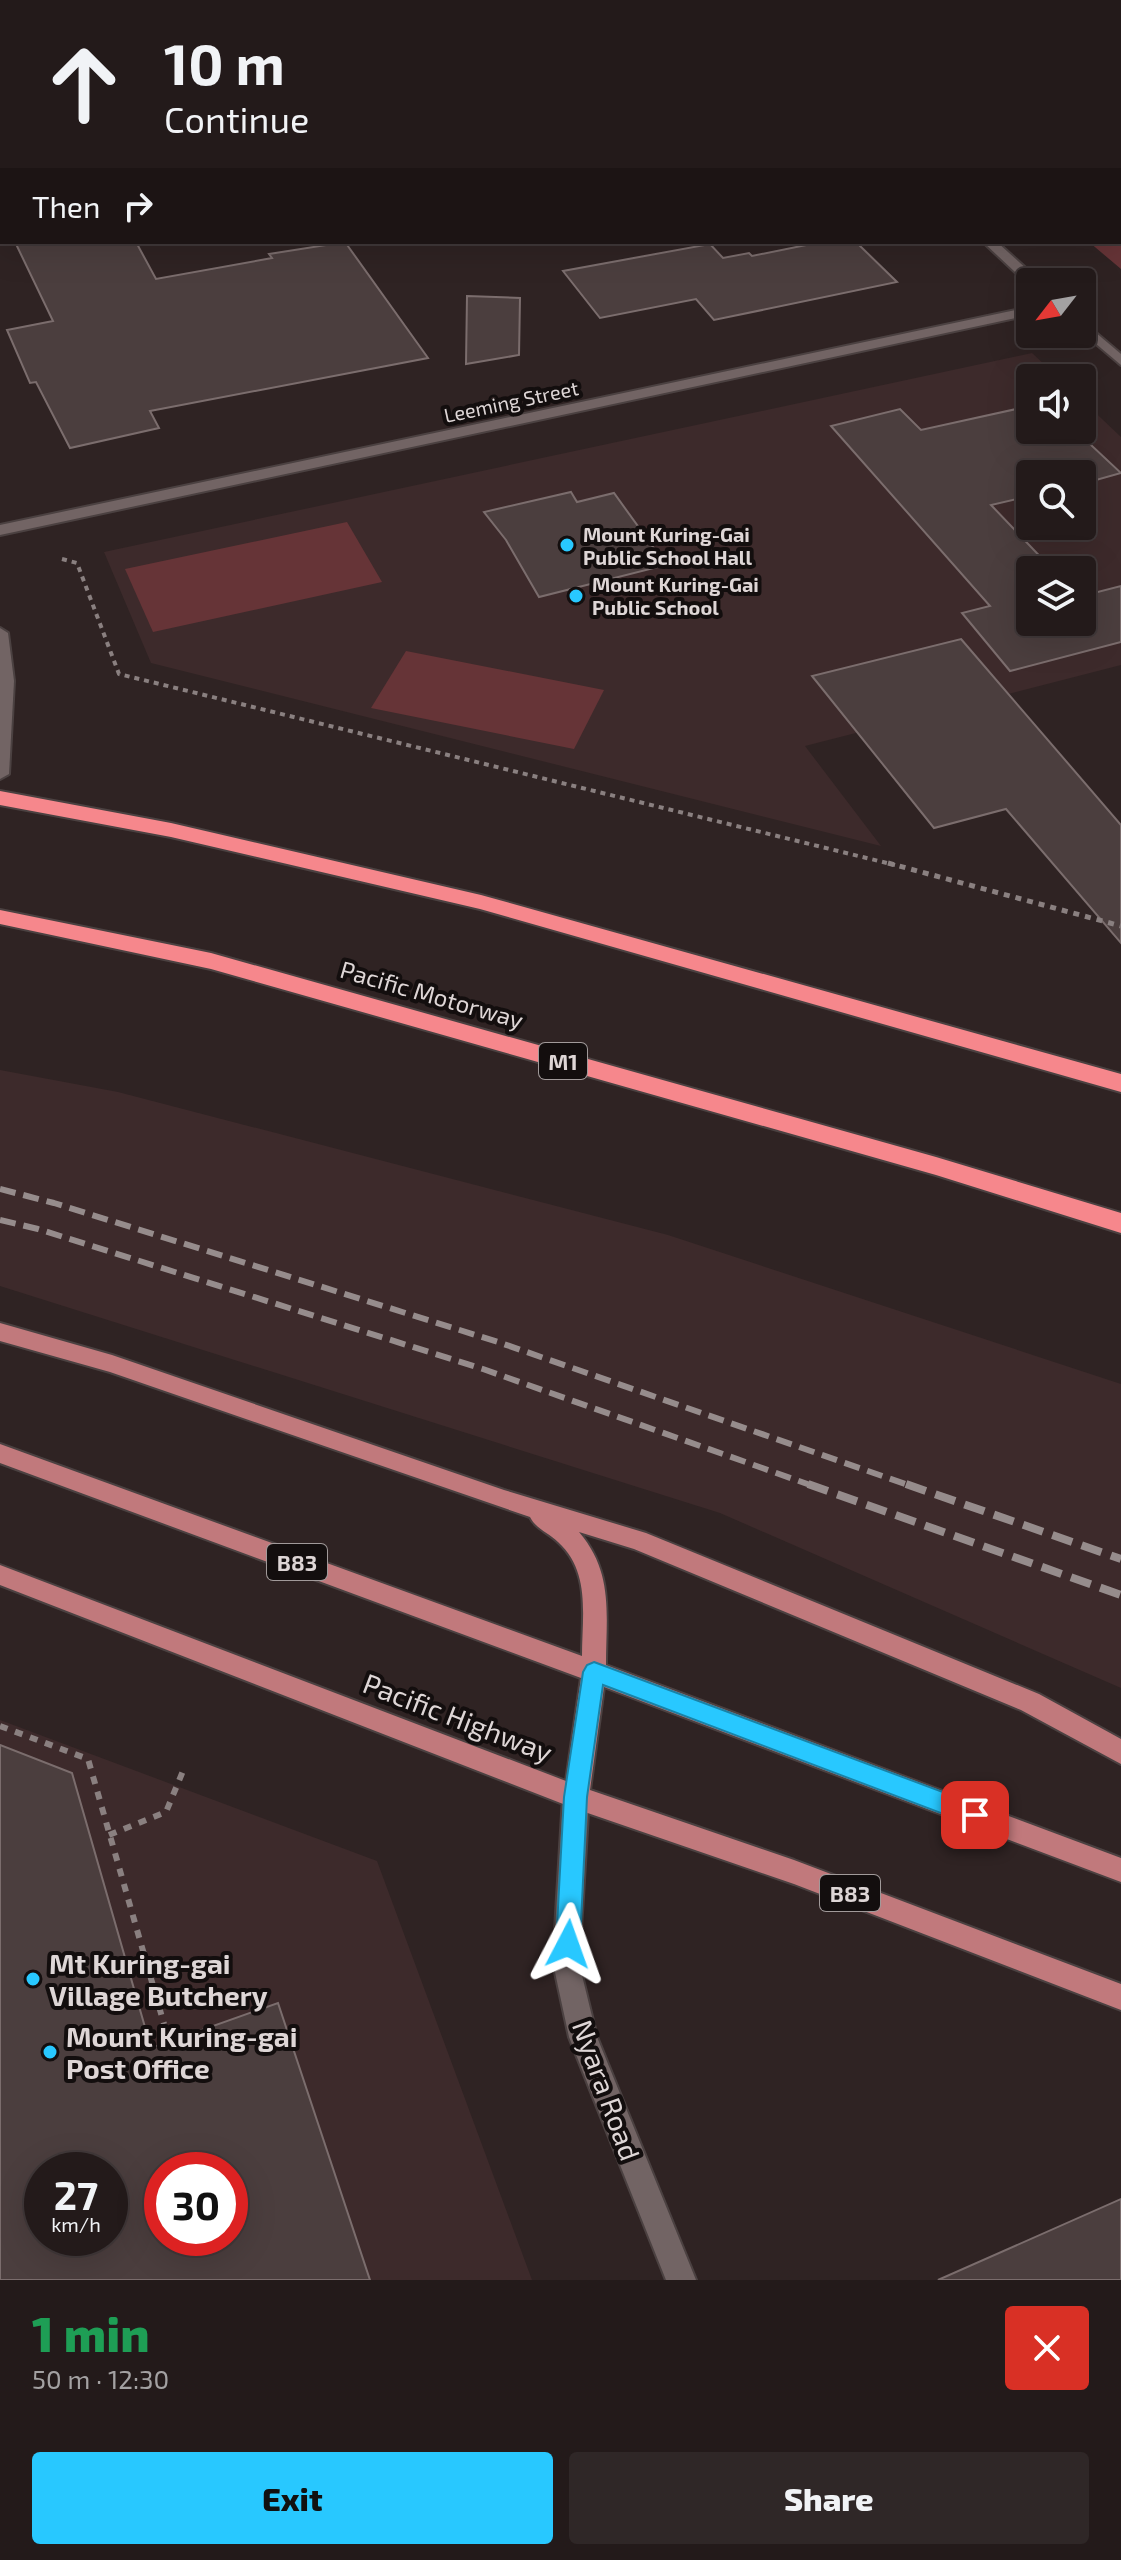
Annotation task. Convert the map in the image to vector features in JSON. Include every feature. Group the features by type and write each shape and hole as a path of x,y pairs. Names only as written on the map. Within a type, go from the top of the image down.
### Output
{"highway":[{"path":"0,798 171,830 481,902 1121,1083"},
{"name":"Pacific Motorway","path":"0,917 211,961 936,1166 1121,1223"}],"main road":[{"path":"0,1332 112,1364 504,1500 638,1540 1030,1702 1121,1752"},
{"name":"B83","path":"0,1453 1121,1870"},
{"path":"504,1500 544,1519 566,1534 583,1554 594,1580 594,1672 576,1797"},
{"name":"Pacific Highway","path":"0,1575 576,1797 794,1872 1121,1997"}],"street":[{"path":"991,244 1018,268"},
{"name":"Leeming Street","path":"0,530 1016,314"},
{"path":"1096,338 1121,361"},
{"path":"0,633 6,681 0,774"},
{"name":"Nyara Road","path":"576,1797 566,1963 583,2037 681,2280"}],"path":[{"path":"53,556 77,563 119,674 810,842 1121,926"},
{"path":"0,1726 88,1759 164,2024"},
{"path":"109,1835 166,1812 183,1771"}],"shaded area":[{"path":"1091,244 1121,244 1121,269"},
{"name":"Mount Kuring-Gai Public School","path":"1032,353 1044,364 1016,364 1016,444 1096,444 1096,413 1121,437 1121,665 805,746 881,846 151,663 104,552"},
{"path":"347,522 382,582 153,632 125,569"},
{"path":"406,651 604,690 574,749 371,708"},
{"path":"0,1070 118,1092 668,1235 1121,1384 1121,1688 720,1513 0,1286"},
{"path":"0,1720 377,1861 532,2280 0,2280"}],"building":[{"path":"16,244 137,244 156,279 272,258 269,254 346,244 428,358 150,411 159,428 70,448 36,382 30,383 7,330 53,321"},
{"path":"710,244 723,258 749,253 752,256 811,244 858,244 897,282 714,320 696,299 600,318 563,271"},
{"path":"467,296 520,298 519,355 466,364"},
{"path":"900,409 921,430 1016,409 1016,444 1090,444 1121,473 1096,480 1096,460 1016,460 1016,499 991,505 1016,531 1016,540 1024,540 1040,556 1016,556 1016,636 1096,636 1096,592 1121,586 1121,642 1010,671 962,613 990,606 831,426"},
{"name":"Mount Kuring-Gai Public School Hall","path":"571,492 577,502 614,493 666,565 539,597 506,540 484,512"},
{"path":"961,639 1121,825 1121,943 1006,809 934,828 812,676"},
{"path":"0,1745 72,1773 151,2048 278,2003 370,2280 0,2280"},
{"path":"1121,2199 1121,2280 938,2280"}],"railway":[{"path":"0,1189 54,1203 498,1342 911,1486"},
{"path":"0,1220 38,1229 483,1369 813,1486"},
{"path":"808,1484 1121,1595"},
{"path":"906,1484 1121,1559"}],"place":[{"name":"Mount Kuring-Gai Public School Hall","path":"567,545"},
{"name":"Mount Kuring-Gai Public School","path":"576,596"},
{"name":"Mt Kuring-gai Village Butchery","path":"33,1979"},
{"name":"Mount Kuring-gai Post Office","path":"50,2052"}],"route":[{"path":"568,1944 576,1797 594,1672 975,1815"}]}
